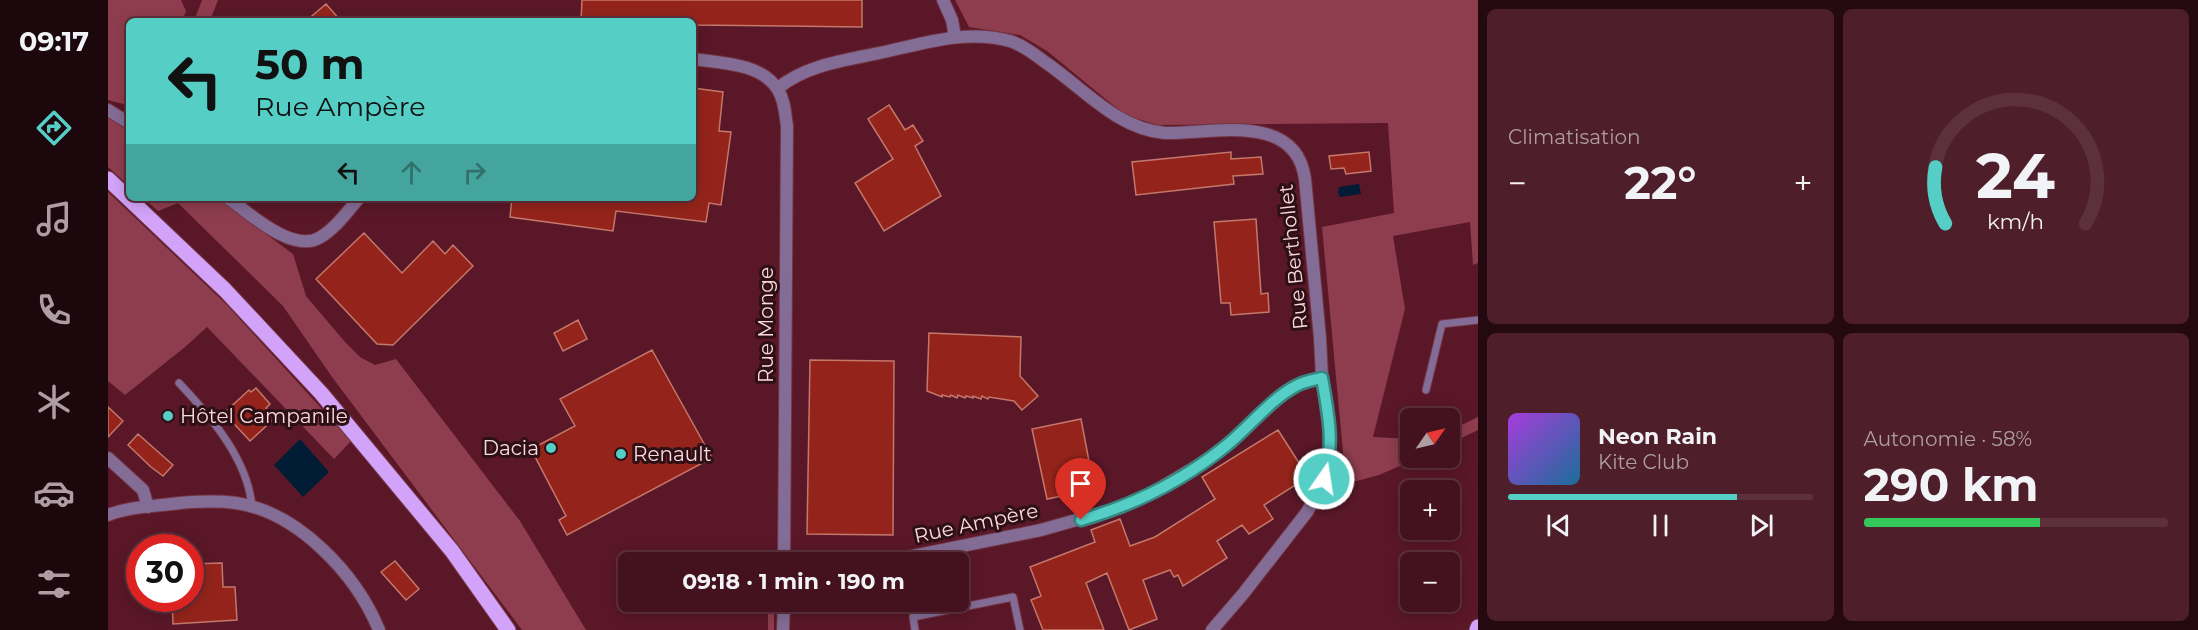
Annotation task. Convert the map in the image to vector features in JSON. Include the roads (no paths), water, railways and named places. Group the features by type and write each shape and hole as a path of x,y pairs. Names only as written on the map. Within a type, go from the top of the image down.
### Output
{"main road":[{"path":"108,179 126,196"},
{"path":"131,201 225,290 321,393 452,551 508,630"}],"street":[{"path":"944,0 952,20 955,37"},
{"name":"Rue Berthollet","path":"778,88 793,76 810,69 955,37 994,38 1023,47 1119,117 1142,128 1153,132 1177,133 1248,129 1271,135 1286,144 1299,159 1304,172 1322,378 1329,419 1329,463 1317,494 1298,525 1212,630"},
{"path":"696,60 751,69 778,88"},
{"name":"Rue Monge","path":"778,88 784,105 786,126 784,552"},
{"path":"108,110 126,121"},
{"path":"232,201 287,238 303,243 310,242 324,234 356,201"},
{"name":"Rue Ampère","path":"932,552 1041,530 1122,507 1150,494 1202,464 1226,446 1290,389 1307,381 1322,378"},
{"path":"108,458 143,490 148,507"},
{"path":"108,515 148,507 198,502 237,503 252,506 285,521 326,553 357,588 379,630"},
{"path":"783,630 784,612"}],"lane":[{"path":"1426,390 1442,324 1478,320"},
{"path":"179,383 211,417 233,452 250,493 252,506"},
{"path":"915,630 913,617 1013,597 1020,630"}],"water":[{"path":"1359,184 1361,194 1340,197 1339,187"},
{"path":"300,439 329,472 303,497 274,465"}],"place":[{"name":"Hôtel Campanile","path":"168,416"},
{"name":"Dacia","path":"551,448"},
{"name":"Renault","path":"621,454"}]}
